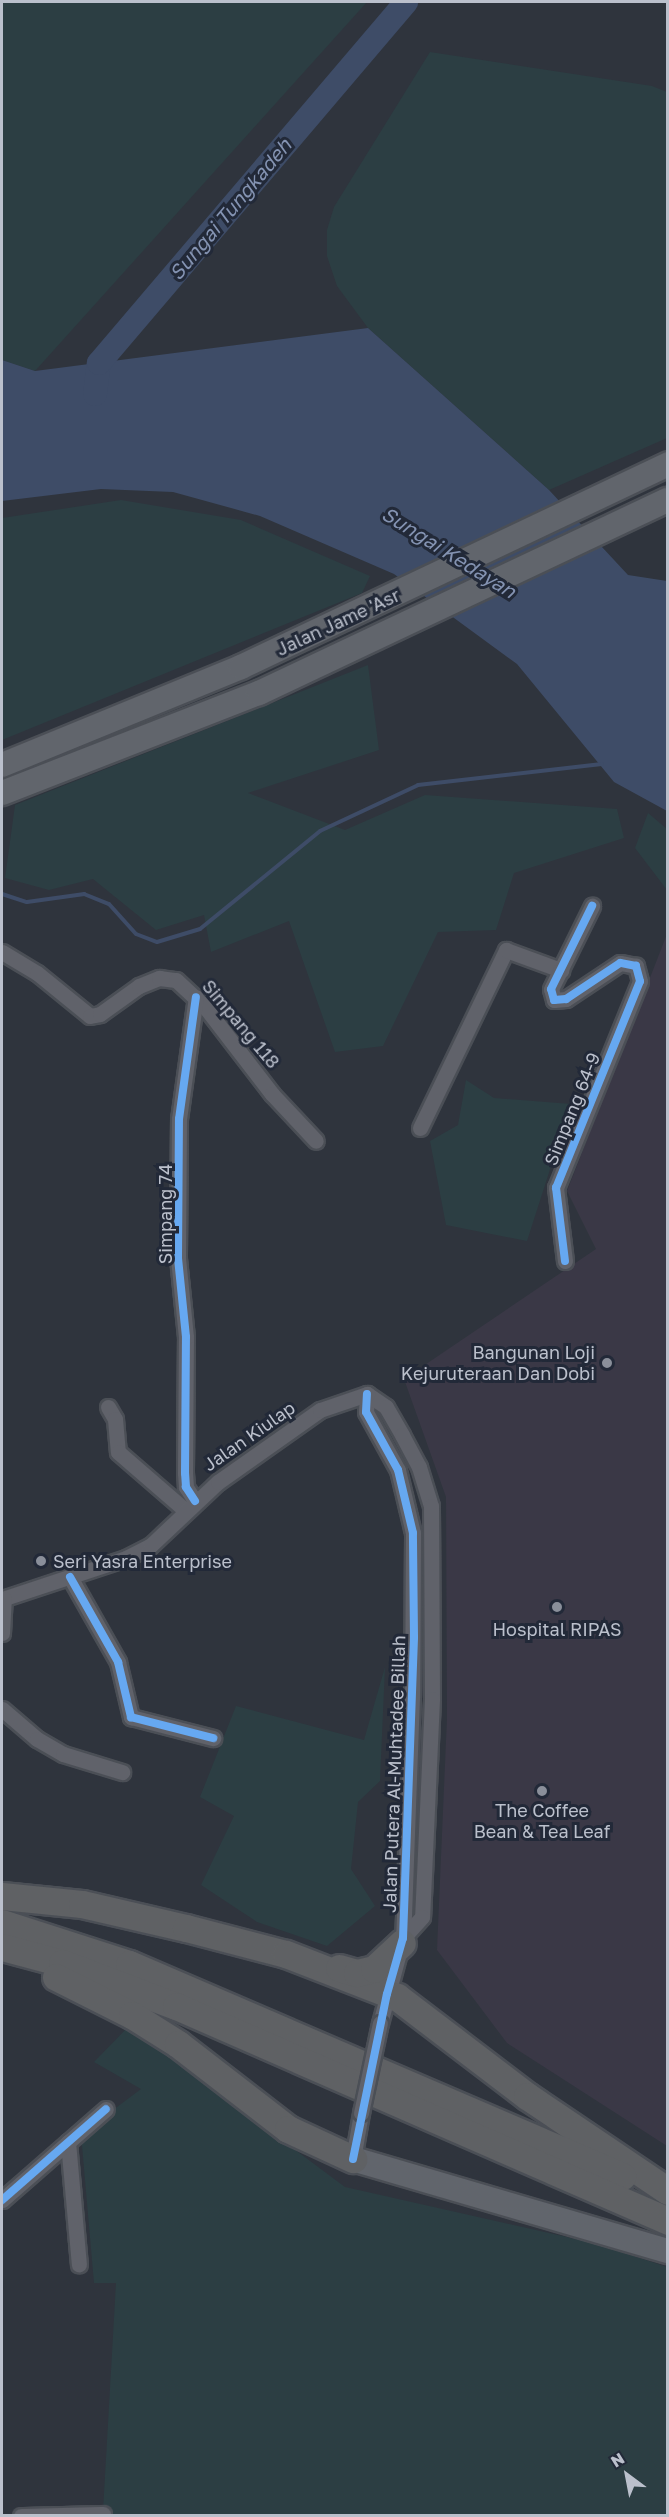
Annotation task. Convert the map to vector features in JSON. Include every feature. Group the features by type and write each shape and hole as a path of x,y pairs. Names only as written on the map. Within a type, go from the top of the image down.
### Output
{"highway":[{"path":"2,1896 123,1912 365,1972 381,1963 403,1940"},
{"path":"2,1923 129,1964 668,2192"},
{"path":"2,1947 62,1963 176,2006 668,2221"},
{"path":"286,1954 406,2002 527,2096 668,2192"},
{"path":"2,1959 71,1983 132,2014 178,2044 288,2129 353,2159"}],"main road":[{"name":"Jalan Jame 'Asr","path":"2,765 146,708 333,626 668,464"},
{"name":"Jalan Jame 'Asr","path":"2,793 177,727 359,648 668,500"},
{"path":"353,2159 668,2251"}],"street":[{"path":"420,1128 506,950 561,970 592,906"},
{"name":"Simpang 118","path":"2,952 37,973 90,1016 159,978 176,980 196,997 272,1094 316,1141"},
{"name":"Simpang 64-9","path":"561,970 551,995 560,1001 621,963 629,963 640,973 640,981 556,1188 565,1260"},
{"name":"Simpang 74","path":"190,1506 185,1473 186,1337 178,1258 179,1119 196,997"},
{"name":"Jalan Kiulap","path":"3,1599 126,1558 150,1546 190,1506 320,1410 368,1394"},
{"name":"Jalan Putera Al-Muhtadee Billah","path":"353,2159 380,2023 403,1940 413,1657 413,1533 398,1470 366,1412 368,1394 386,1407 402,1435 418,1467 431,1506 432,1699 422,1917 403,1940"},
{"path":"108,1407 115,1419 118,1452 190,1506"},
{"path":"70,1577 118,1662 132,1717 213,1738"},
{"path":"2,1633 3,1599"},
{"path":"2,1709 37,1739 63,1754 122,1772"},
{"path":"2,2200 106,2109"},
{"path":"68,2142 79,2265"},
{"path":"21,2516 103,2514"}],"shaded area":[{"path":"2,2 367,2 35,371 2,360"},
{"path":"430,52 652,86 667,92 667,438 549,490 368,328 337,286 327,256 327,230 334,207"},
{"path":"121,500 241,520 370,576 362,593 2,740 2,518"},
{"path":"368,665 379,750 248,793 345,830 425,795 617,809 624,838 514,873 496,930 438,932 383,1046 335,1052 289,921 211,952 204,915 156,930 93,879 49,890 5,878 15,805"},
{"path":"648,813 667,829 667,890 635,848"},
{"name":"Hospital RIPAS","path":"667,934 667,2146 507,2043 437,1950 447,1718 446,1497 404,1379 596,1249 567,1191"},
{"path":"466,1080 494,1098 571,1104 527,1241 446,1225 430,1141 458,1125"},
{"path":"385,1667 380,1781 358,1802 351,1869 375,1906 327,1946 257,1922 201,1885 234,1816 200,1797 236,1706 364,1740"},
{"path":"129,2026 345,2187 598,2244 667,2267 667,2515 110,2516 103,2511 116,2283 94,2283 81,2134 141,2089 94,2062"}],"water":[{"name":"Sungai Kedayan","path":"368,328 549,490 628,575 667,581 667,811 614,782 517,664 394,574 260,516 173,492 101,489 2,501 2,360 35,371"}],"waterway":[{"name":"Sungai Tungkadeh","path":"95,394 99,363 406,2"},
{"path":"2,894 27,902 84,894 109,904 136,934 157,942 200,929 320,831 418,785 602,764"}],"cycle path":[{"path":"565,1261 556,1188 640,981 636,966 620,963 566,999 554,1000 551,989 592,906"},
{"path":"195,1501 186,1487 185,1473 186,1337 178,1258 179,1119 196,997"},
{"path":"353,2159 387,1994 403,1938 414,1637 413,1533 398,1470 366,1412 367,1394"},
{"path":"70,1577 118,1662 131,1717 213,1738"},
{"path":"2,2200 106,2109"}],"place":[{"name":"Bangunan Loji Kejuruteraan Dan Dobi","path":"607,1363"},
{"name":"Seri Yasra Enterprise","path":"41,1561"},
{"name":"Hospital RIPAS","path":"557,1607"},
{"name":"The Coffee Bean & Tea Leaf","path":"542,1791"}]}
